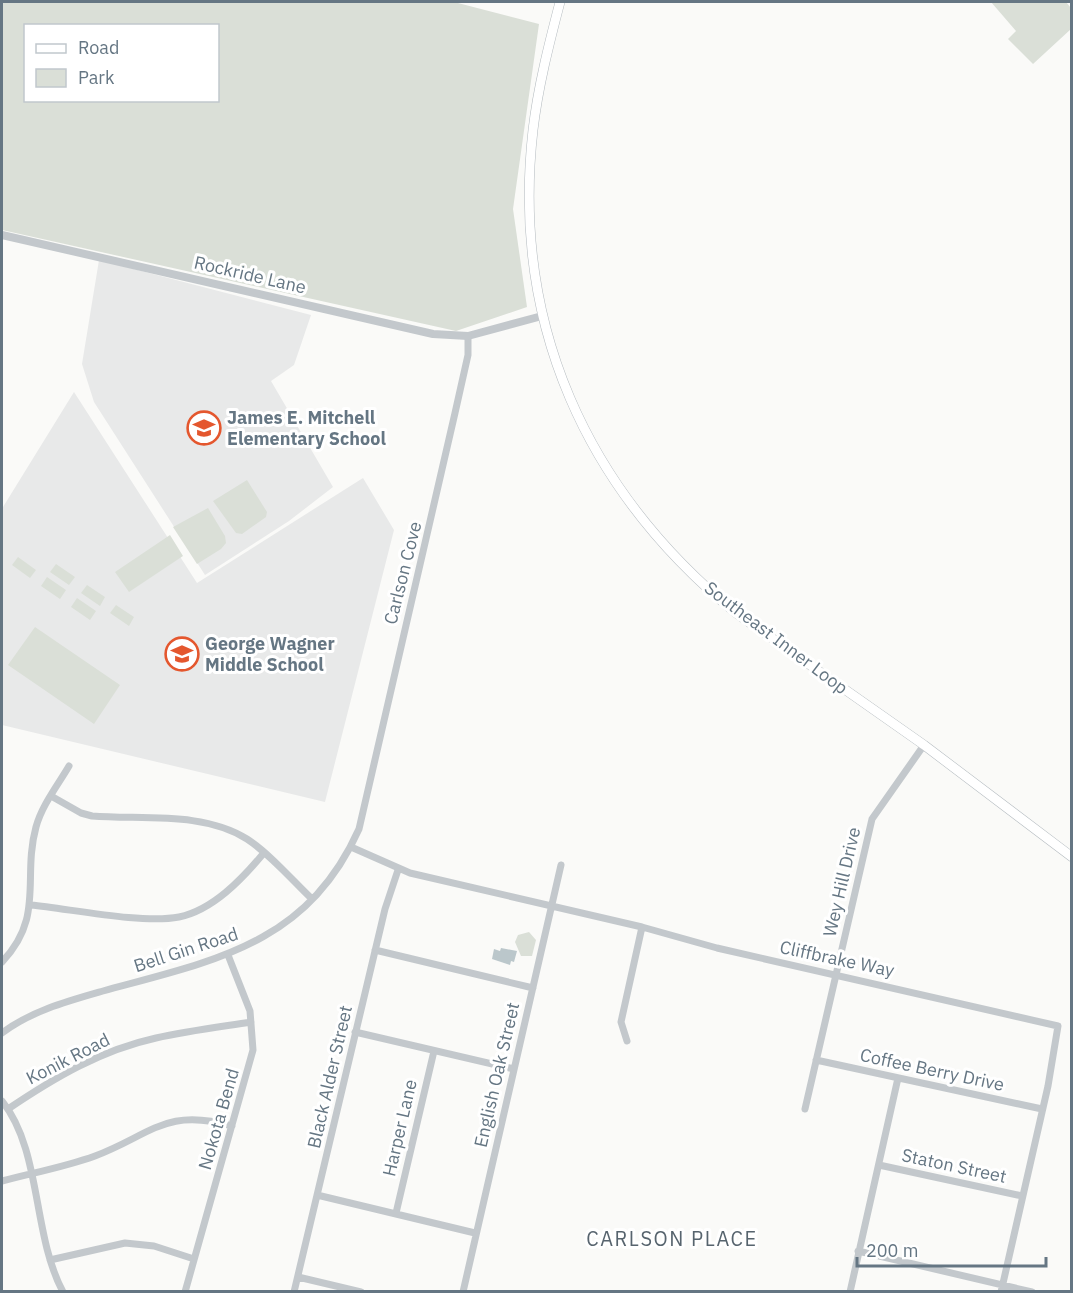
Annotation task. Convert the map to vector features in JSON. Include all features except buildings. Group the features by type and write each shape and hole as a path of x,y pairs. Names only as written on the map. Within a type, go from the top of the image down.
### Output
{"main road":[{"name":"Southeast Inner Loop","path":"560,2 538,94 530,166 529,230 542,316 564,386 588,438 608,472 648,529 691,573 736,612 924,745 1071,857"}],"street":[{"name":"Rockride Lane","path":"2,235 433,334 468,336 542,316"},
{"name":"Carlson Cove","path":"361,816 455,415 468,355 468,336"},
{"name":"Wey Hill Drive","path":"805,1109 872,819 924,745"},
{"path":"2,962 22,932 31,905 33,839 42,812 69,766"},
{"path":"51,796 81,813 92,816 194,822 214,826 246,839 312,899"},
{"name":"Bell Gin Road","path":"2,1032 56,1005 228,955 272,934 312,899 351,847 361,816"},
{"name":"Cliffbrake Way","path":"351,847 398,870 642,927 727,950 1058,1026 1002,1288"},
{"path":"31,905 150,918 179,916 206,906 223,893 263,854"},
{"name":"English Oak Street","path":"463,1292 561,865"},
{"name":"Black Alder Street","path":"294,1292 375,951 398,870"},
{"path":"627,1041 621,1022 642,927"},
{"path":"375,951 533,988"},
{"name":"Nokota Bend","path":"185,1292 253,1050 246,996 228,955"},
{"name":"Konik Road","path":"8,1109 50,1081 110,1053 155,1038 251,1022"},
{"path":"356,1032 514,1069"},
{"name":"Harper Lane","path":"396,1213 434,1051"},
{"name":"Coffee Berry Drive","path":"816,1060 1042,1109"},
{"path":"850,1292 898,1078"},
{"path":"2,1101 19,1129 50,1260 63,1292"},
{"path":"2,1182 95,1156 165,1122 200,1119 232,1126"},
{"name":"Staton Street","path":"879,1165 1022,1196"},
{"path":"317,1195 475,1233"},
{"path":"50,1260 125,1243 154,1246 194,1259"},
{"path":"858,1251 1002,1288 1032,1292"},
{"path":"298,1277 361,1292"}],"shaded area":[{"name":"James E. Mitchell Elementary School","path":"99,260 311,315 294,365 271,381 333,487 289,521 205,575 94,402 82,364"},
{"name":"George Wagner Middle School","path":"74,392 197,583 363,478 394,530 325,802 2,725 3,507"},
{"path":"501,948 517,951 514,962 511,961 510,965 492,959 494,949 500,951"}],"green space":[{"path":"2,2 454,2 539,24 513,209 527,307 456,331 2,230"},
{"path":"991,2 1066,2 1071,8 1071,29 1033,64 1008,39 1016,31"},
{"path":"247,480 267,512 266,517 242,534 236,533 213,501"},
{"path":"208,508 225,536 226,543 221,549 197,564 173,527"},
{"path":"170,535 183,556 129,592 115,572"},
{"path":"18,557 36,570 30,578 12,565"},
{"path":"56,564 75,577 69,585 50,572"},
{"path":"47,577 66,590 60,599 41,586"},
{"path":"87,585 105,597 100,606 81,593"},
{"path":"77,598 96,611 90,620 71,607"},
{"path":"116,605 134,617 129,626 110,613"},
{"path":"35,627 120,685 94,724 8,665"},
{"path":"529,932 536,940 532,956 521,956 515,942 518,935"}],"place":[{"name":"James E. Mitchell Elementary School","path":"204,428"},
{"name":"George Wagner Middle School","path":"182,654"}],"district":[{"name":"CARLSON PLACE","path":"672,1239"}]}
